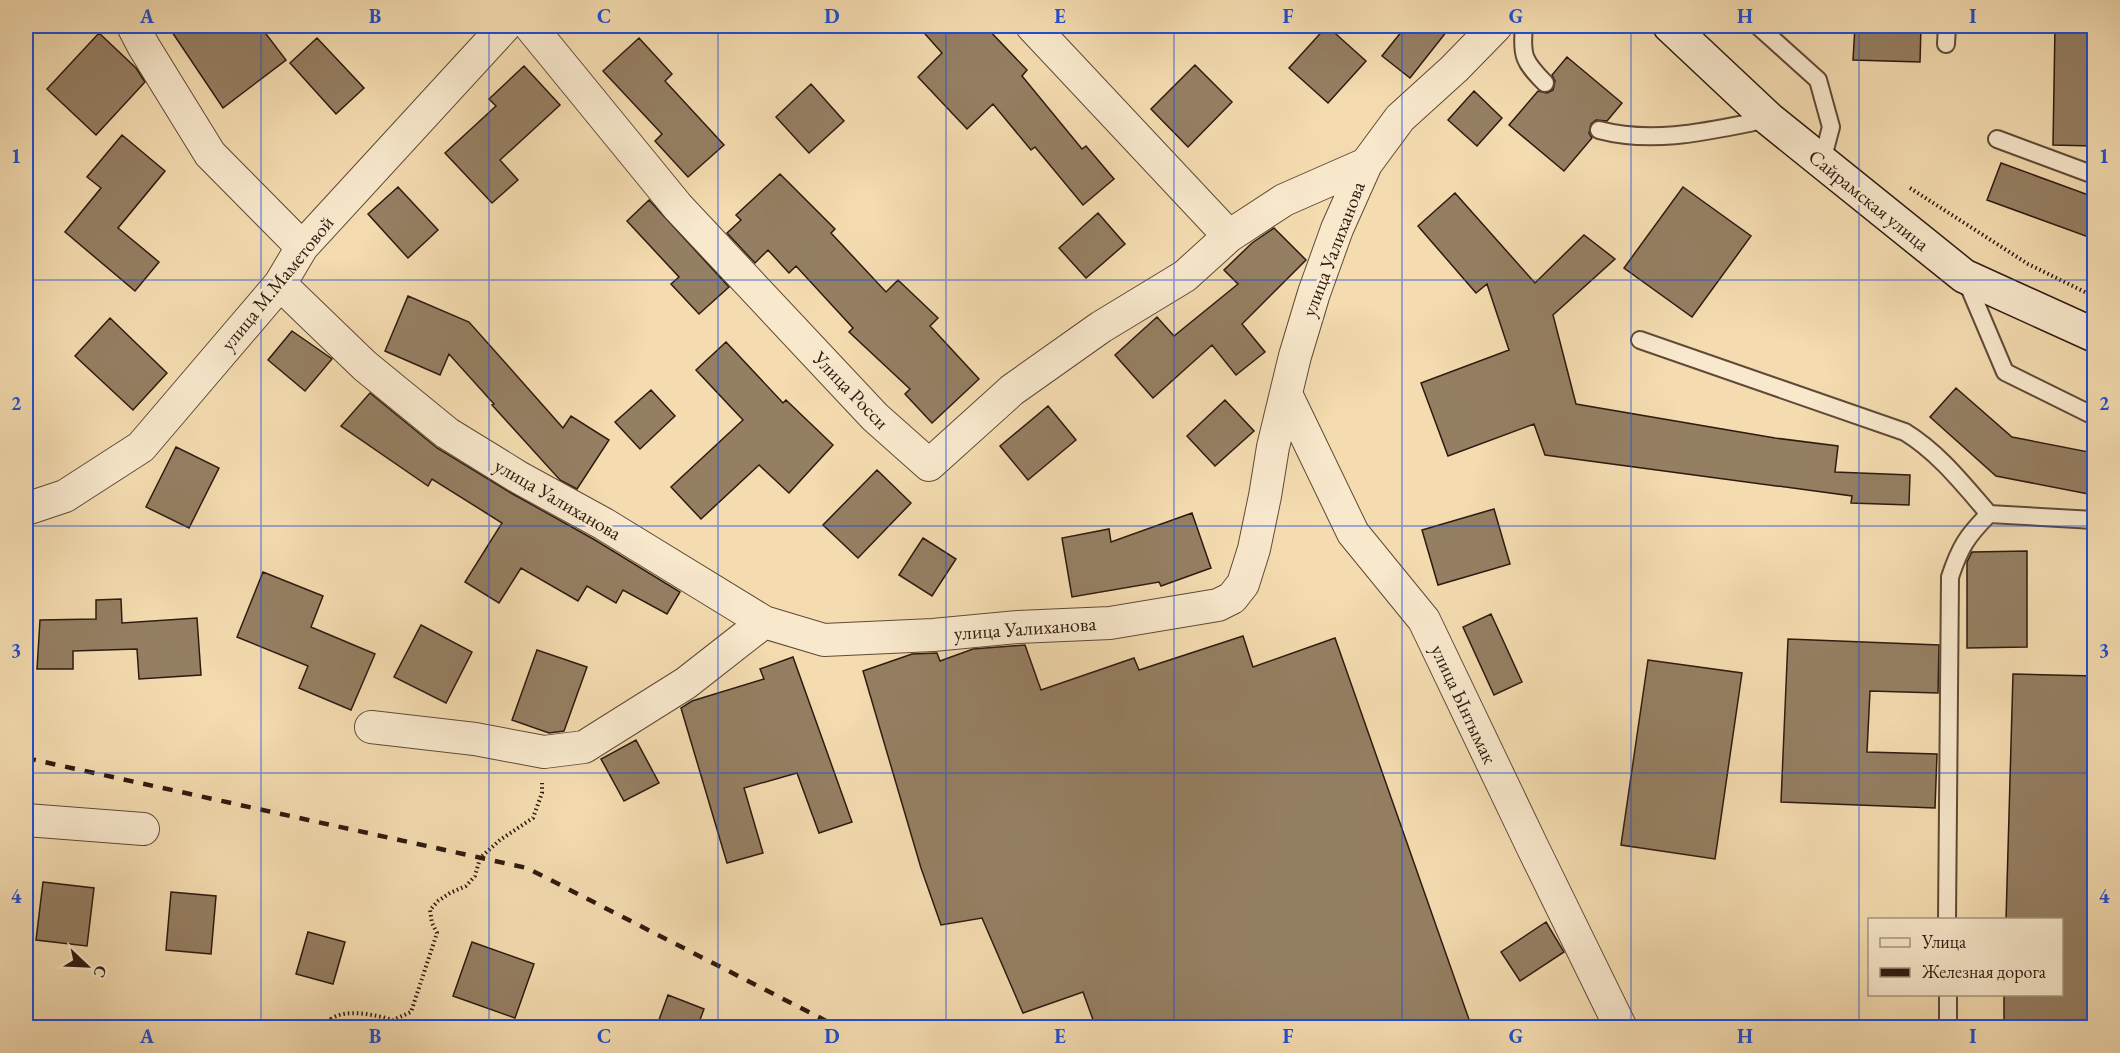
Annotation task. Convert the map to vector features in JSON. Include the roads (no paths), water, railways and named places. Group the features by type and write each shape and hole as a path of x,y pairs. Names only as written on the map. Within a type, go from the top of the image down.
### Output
{"main road":[{"name":"Сайрамская улица","path":"1670,26 1769,119 1964,276 2094,335"}],"street":[{"path":"134,26 144,47 210,154 302,247"},
{"name":"улица М.Маметовой","path":"26,509 65,496 141,447 280,284 302,247 505,26"},
{"name":"Улица Росси","path":"530,26 678,207 875,417 929,465 1012,390 1101,327 1185,276 1229,236 1284,200 1366,164"},
{"path":"1032,26 1229,236"},
{"name":"улица Уалиханова","path":"280,284 365,366 447,433 520,478 604,524 764,622 824,640 1110,623 1218,605 1232,598 1243,584 1254,549 1273,447 1295,356 1337,228 1366,164 1400,118 1454,69 1496,26"},
{"name":"улица Ынтымак","path":"1286,394 1353,533 1424,620 1621,1028"},
{"path":"371,727 475,739 544,752 584,747 687,683 764,622"},
{"path":"26,820 143,829"}],"lane":[{"path":"1524,26 1523,46 1528,66 1545,83"},
{"path":"1758,26 1818,80 1831,127 1822,161"},
{"path":"1946,44 1947,26"},
{"path":"1599,130 1623,136 1648,138 1687,134 1769,119"},
{"path":"1997,139 2094,175"},
{"path":"1964,276 2005,372 2094,416"},
{"path":"1640,340 1905,432 1924,444 1943,462 1989,514 2094,520"},
{"path":"1947,918 1950,577 1959,550 1972,530 1989,514"},
{"path":"1948,996 1948,1028"}],"railway":[{"path":"26,758 527,868 840,1028"}]}
